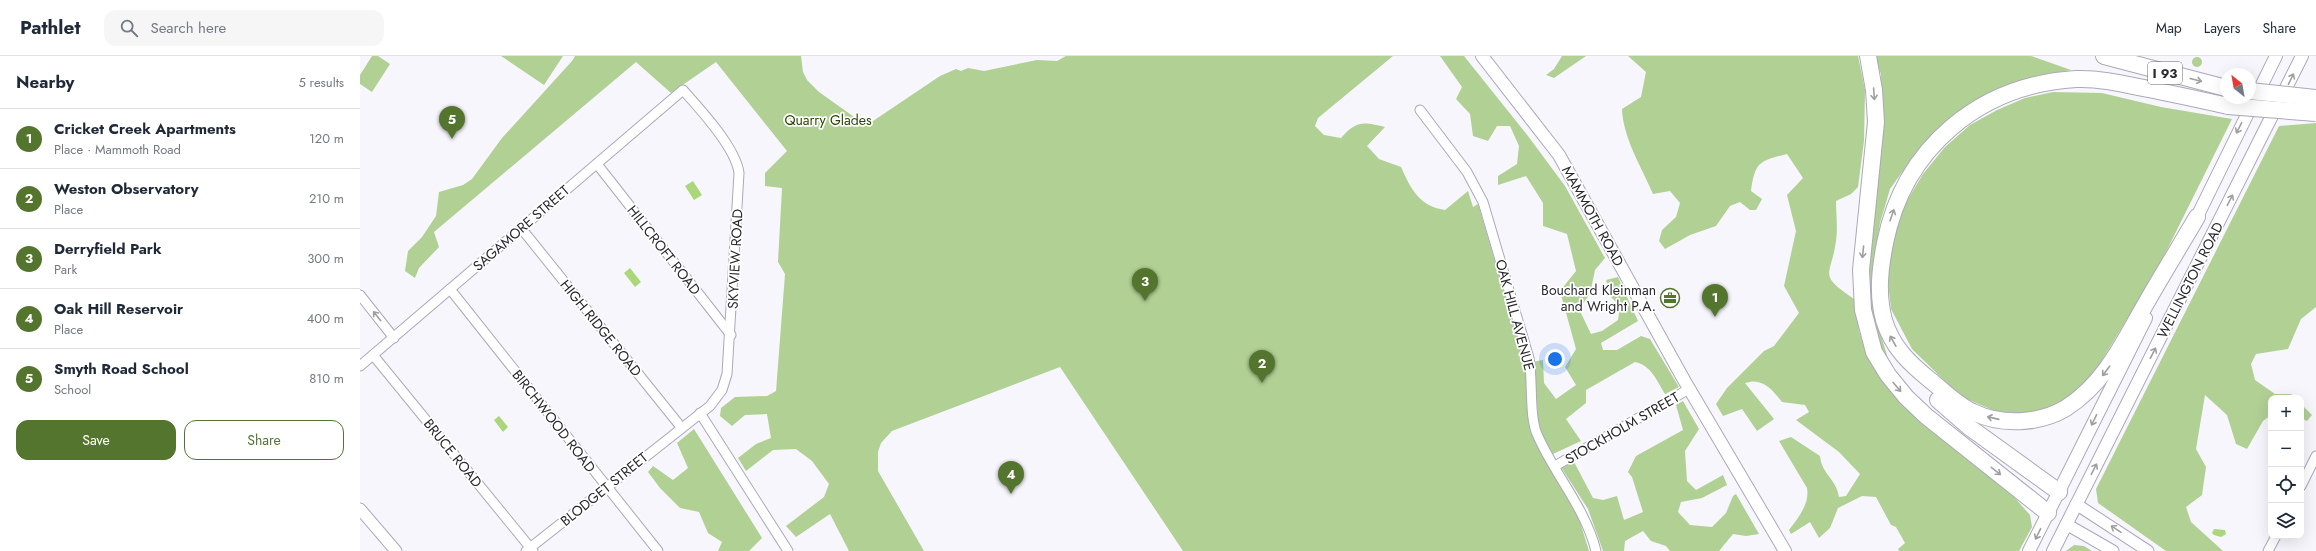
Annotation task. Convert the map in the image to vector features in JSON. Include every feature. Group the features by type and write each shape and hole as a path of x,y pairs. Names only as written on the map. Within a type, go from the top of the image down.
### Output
{"highway":[{"path":"1868,56 1874,90 1876,122 1861,270 1863,310 1874,352 1888,375 1921,411 2048,513"},
{"name":"I 93","path":"2104,56 2220,86"},
{"path":"2059,492 1969,427 1930,392 1891,339 1881,306 1879,269 1888,227 1904,187 1915,168 1942,135 1958,121 1986,103 2026,87 2079,79 2122,83 2228,106 2316,113"},
{"path":"2256,92 2316,98"},
{"path":"1904,358 1954,400 1973,412 1993,419 2020,422 2042,418 2060,411 2093,386 2108,368 2197,217"}],"main road":[{"name":"MAMMOTH ROAD","path":"1482,56 1559,155 1689,389 1785,551"},
{"name":"WELLINGTON ROAD","path":"2030,551 2276,56"},
{"name":"WELLINGTON ROAD","path":"2053,551 2302,56"},
{"path":"2059,492 2076,504"},
{"path":"2048,513 2066,524"}],"street":[{"name":"SAGAMORE STREET","path":"360,366 683,90"},
{"name":"SKYVIEW ROAD","path":"681,427 714,402 722,390 727,374 731,335 739,168 724,142 683,90"},
{"name":"OAK HILL AVENUE","path":"1420,110 1467,172 1483,202 1528,358 1532,376 1535,428 1582,513 1596,551"},
{"name":"HILLCROFT ROAD","path":"596,164 731,335"},
{"name":"HIGH RIDGE ROAD","path":"521,228 681,427"},
{"name":"BIRCHWOOD ROAD","path":"450,289 606,488 658,551"},
{"path":"360,295 394,338"},
{"name":"BRUCE ROAD","path":"373,355 530,550"},
{"name":"STOCKHOLM STREET","path":"1555,466 1689,389"},
{"path":"700,414 788,551"},
{"name":"BLODGET STREET","path":"530,550 681,427"},
{"path":"2304,480 2315,459"},
{"path":"2076,504 2148,551"},
{"path":"362,515 396,551"},
{"path":"2066,524 2113,551"},
{"path":"2268,551 2274,539"}],"green space":[{"path":"372,56 378,56 390,64 372,92 360,84 360,75"},
{"path":"501,56 563,56 544,85"},
{"name":"Quarry Glades","path":"575,56 801,56 803,72 807,80 819,92 857,119 873,121 940,76 956,69 961,71 968,68 984,71 1037,60 1057,61 1066,56 1393,56 1318,118 1315,126 1324,135 1341,138 1356,125 1371,124 1385,127 1367,146 1379,159 1401,167 1412,189 1422,200 1429,205 1445,210 1468,191 1473,207 1478,204 1525,363 1528,386 1527,409 1535,434 1576,509 1589,551 1183,551 1060,367 892,431 881,443 878,452 878,471 924,551 849,551 830,514 796,537 786,526 824,497 829,484 812,461 796,449 773,450 746,471 738,458 756,444 771,438 767,414 745,415 732,426 720,416 721,408 735,397 767,396 776,391 785,274 778,262 782,188 765,186 765,173 787,151 716,62 671,93 636,62 434,232 439,247 419,268 415,278 405,271 408,251 422,237 436,216 439,192 463,185 472,179 502,138"},
{"path":"1440,56 1464,56 1528,136 1565,186 1605,258 1595,270 1590,294 1579,309 1591,334 1602,331 1618,320 1620,306 1611,297 1606,280 1618,277 1638,321 1601,343 1603,350 1617,350 1641,336 1650,339 1679,387 1665,394 1649,370 1645,366 1635,362 1586,390 1586,403 1566,419 1581,441 1553,454 1538,429 1537,399 1532,362 1543,360 1544,383 1556,399 1576,385 1565,367 1576,349 1560,291 1576,271 1567,234 1543,226 1543,203 1526,176 1498,185 1498,176 1517,164 1519,146 1510,126 1497,126 1488,141 1473,136 1470,114 1456,99 1462,87"},
{"path":"1562,56 1586,56 1554,78 1546,75 1554,69"},
{"path":"1628,56 1858,56 1865,90 1864,141 1858,187 1851,194 1836,201 1837,236 1829,274 1831,279 1842,291 1854,299 1859,331 1867,354 1921,421 2015,498 2030,515 2032,527 2019,551 1899,551 1898,549 1905,543 1896,527 1891,525 1876,497 1862,496 1838,508 1830,528 1819,538 1810,522 1791,534 1789,530 1799,516 1807,500 1807,488 1779,441 1791,437 1820,456 1823,468 1835,485 1839,497 1846,496 1860,474 1839,452 1796,420 1809,412 1805,405 1782,402 1766,385 1762,383 1745,383 1774,419 1757,431 1742,409 1723,416 1716,404 1727,388 1764,351 1774,346 1799,313 1784,286 1796,231 1787,195 1803,178 1787,154 1764,161 1760,164 1754,174 1751,191 1762,199 1756,210 1750,210 1740,202 1730,206 1716,226 1690,235 1665,249 1659,241 1662,230 1676,217 1680,203 1670,191 1653,194 1629,142 1623,120 1622,109 1641,97 1646,72"},
{"path":"1874,56 2031,56 2071,70 2036,76 1997,89 1951,117 1920,147 1890,189 1880,223 1871,281 1876,319 1889,362 1873,334 1865,293 1882,134 1881,74"},
{"path":"2195,57 2199,57 2202,62 2199,67 2195,67 2192,64 2192,60"},
{"path":"2053,92 2102,93 2161,107 2232,119 2158,268 2096,370 2072,396 2050,409 2029,414 1997,412 1960,396 1912,349 1891,309 1887,273 1898,216 1923,174 1945,147 1970,125 1997,110 2025,98"},
{"path":"2316,123 2316,307 2301,319 2288,349 2256,354 2251,364 2255,380 2275,394 2292,395 2268,395 2268,417 2263,421 2247,449 2236,444 2227,415 2205,395 2196,449 2206,467 2202,495 2186,507 2191,522 2223,551 2166,551 2098,503 2096,489 2279,126"},
{"path":"1683,401 1699,429 1685,451 1687,481 1696,490 1723,475 1727,485 1702,498 1681,502 1678,512 1690,525 1712,527 1726,513 1733,496 1736,494 1759,534 1746,536 1733,534 1719,551 1670,551 1666,546 1651,541 1643,531 1625,541 1624,551 1603,551 1588,509 1561,467 1573,460 1593,498 1603,500 1617,496 1624,520 1643,512 1632,477 1628,472 1636,456 1683,430 1676,405"},
{"path":"2304,407 2312,415 2307,421 2304,420"},
{"path":"694,429 762,538 749,551 718,551 722,542 708,533 699,512 680,508 660,488 648,472 653,466 673,480 688,468 677,443"},
{"path":"2074,545 2084,546 2092,551 2066,551"}],"shaded area":[{"path":"693,181 702,195 694,200 685,186"},
{"path":"630,268 641,282 635,287 624,273"},
{"path":"499,416 508,427 503,432 494,420"},
{"path":"2214,529 2225,530 2226,534 2221,537 2214,535 2212,533"}],"place":[{"name":"Smyth Road School","path":"452,139"},
{"name":"Bouchard Kleinman and Wright P.A.","path":"1670,298"},
{"name":"Derryfield Park","path":"1145,301"},
{"name":"Cricket Creek Apartments","path":"1715,317"},
{"name":"Weston Observatory","path":"1262,383"},
{"name":"Oak Hill Reservoir","path":"1011,494"}]}
